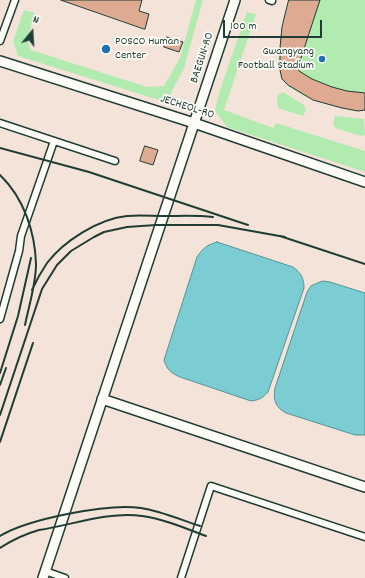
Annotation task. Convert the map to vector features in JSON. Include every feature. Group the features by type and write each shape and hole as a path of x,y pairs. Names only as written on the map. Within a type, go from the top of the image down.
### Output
{"street":[{"path":"0,41 15,0"},
{"name":"BAEGUN-RO","path":"44,575 235,0"},
{"name":"JECHEOL-RO","path":"0,61 194,123 365,182"},
{"path":"0,123 115,161"},
{"path":"0,319 19,251 21,236 54,141"},
{"path":"102,399 365,487"},
{"path":"181,578 211,486 365,537"},
{"path":"44,575 65,578"}],"green space":[{"path":"196,0 203,0 184,68 170,95 159,100 18,56 13,41 24,10 35,13 27,40 31,50 147,87 164,86 180,58"},
{"name":"Gwangyang Football Stadium","path":"289,0 365,0 365,110 345,109 319,102 296,91 287,85 282,78 279,61 280,39 286,7"},
{"path":"247,12 256,14 224,110 273,128 276,123 365,151 365,172 227,127 215,111 219,93"},
{"path":"283,92 304,105 306,110 303,116 278,108 277,96"},
{"path":"335,116 364,119 365,135 361,136 335,128 333,124"}],"water":[{"path":"217,242 293,267 298,271 303,279 304,288 268,392 263,397 256,400 251,401 180,377 170,371 164,360 197,257 201,251 210,244"},
{"path":"323,281 365,293 365,435 355,435 286,413 277,406 275,400 275,388 307,292 311,286"}],"building":[{"path":"61,0 142,0 139,11 149,14 145,29"},
{"path":"289,0 320,0 298,67 299,71 312,79 332,87 347,91 365,93 365,110 358,111 342,108 313,100 288,85 282,79 280,70 280,48 282,27"},
{"path":"167,37 183,42 179,52 164,47"},
{"path":"145,146 158,150 153,165 140,161"}],"railway":[{"path":"0,148 89,172 248,225"},
{"path":"0,175 16,194 22,205 27,216 33,240 36,272 25,325"},
{"path":"32,290 47,263 54,255 72,239 93,226 127,216 213,217"},
{"path":"0,415 42,289 57,265 71,251 104,232 127,227 156,225 218,225 285,237"},
{"path":"280,236 365,264"},
{"path":"0,373 18,316 31,258"},
{"path":"0,442 33,343"},
{"path":"0,385 6,368"},
{"path":"0,536 48,518 89,510 127,507 148,509 200,526"},
{"path":"0,548 9,542 39,530 117,515 142,516 158,519 206,536"}],"place":[{"name":"POSCO Human Center","path":"106,49"},
{"name":"Gwangyang Football Stadium","path":"322,59"}]}
